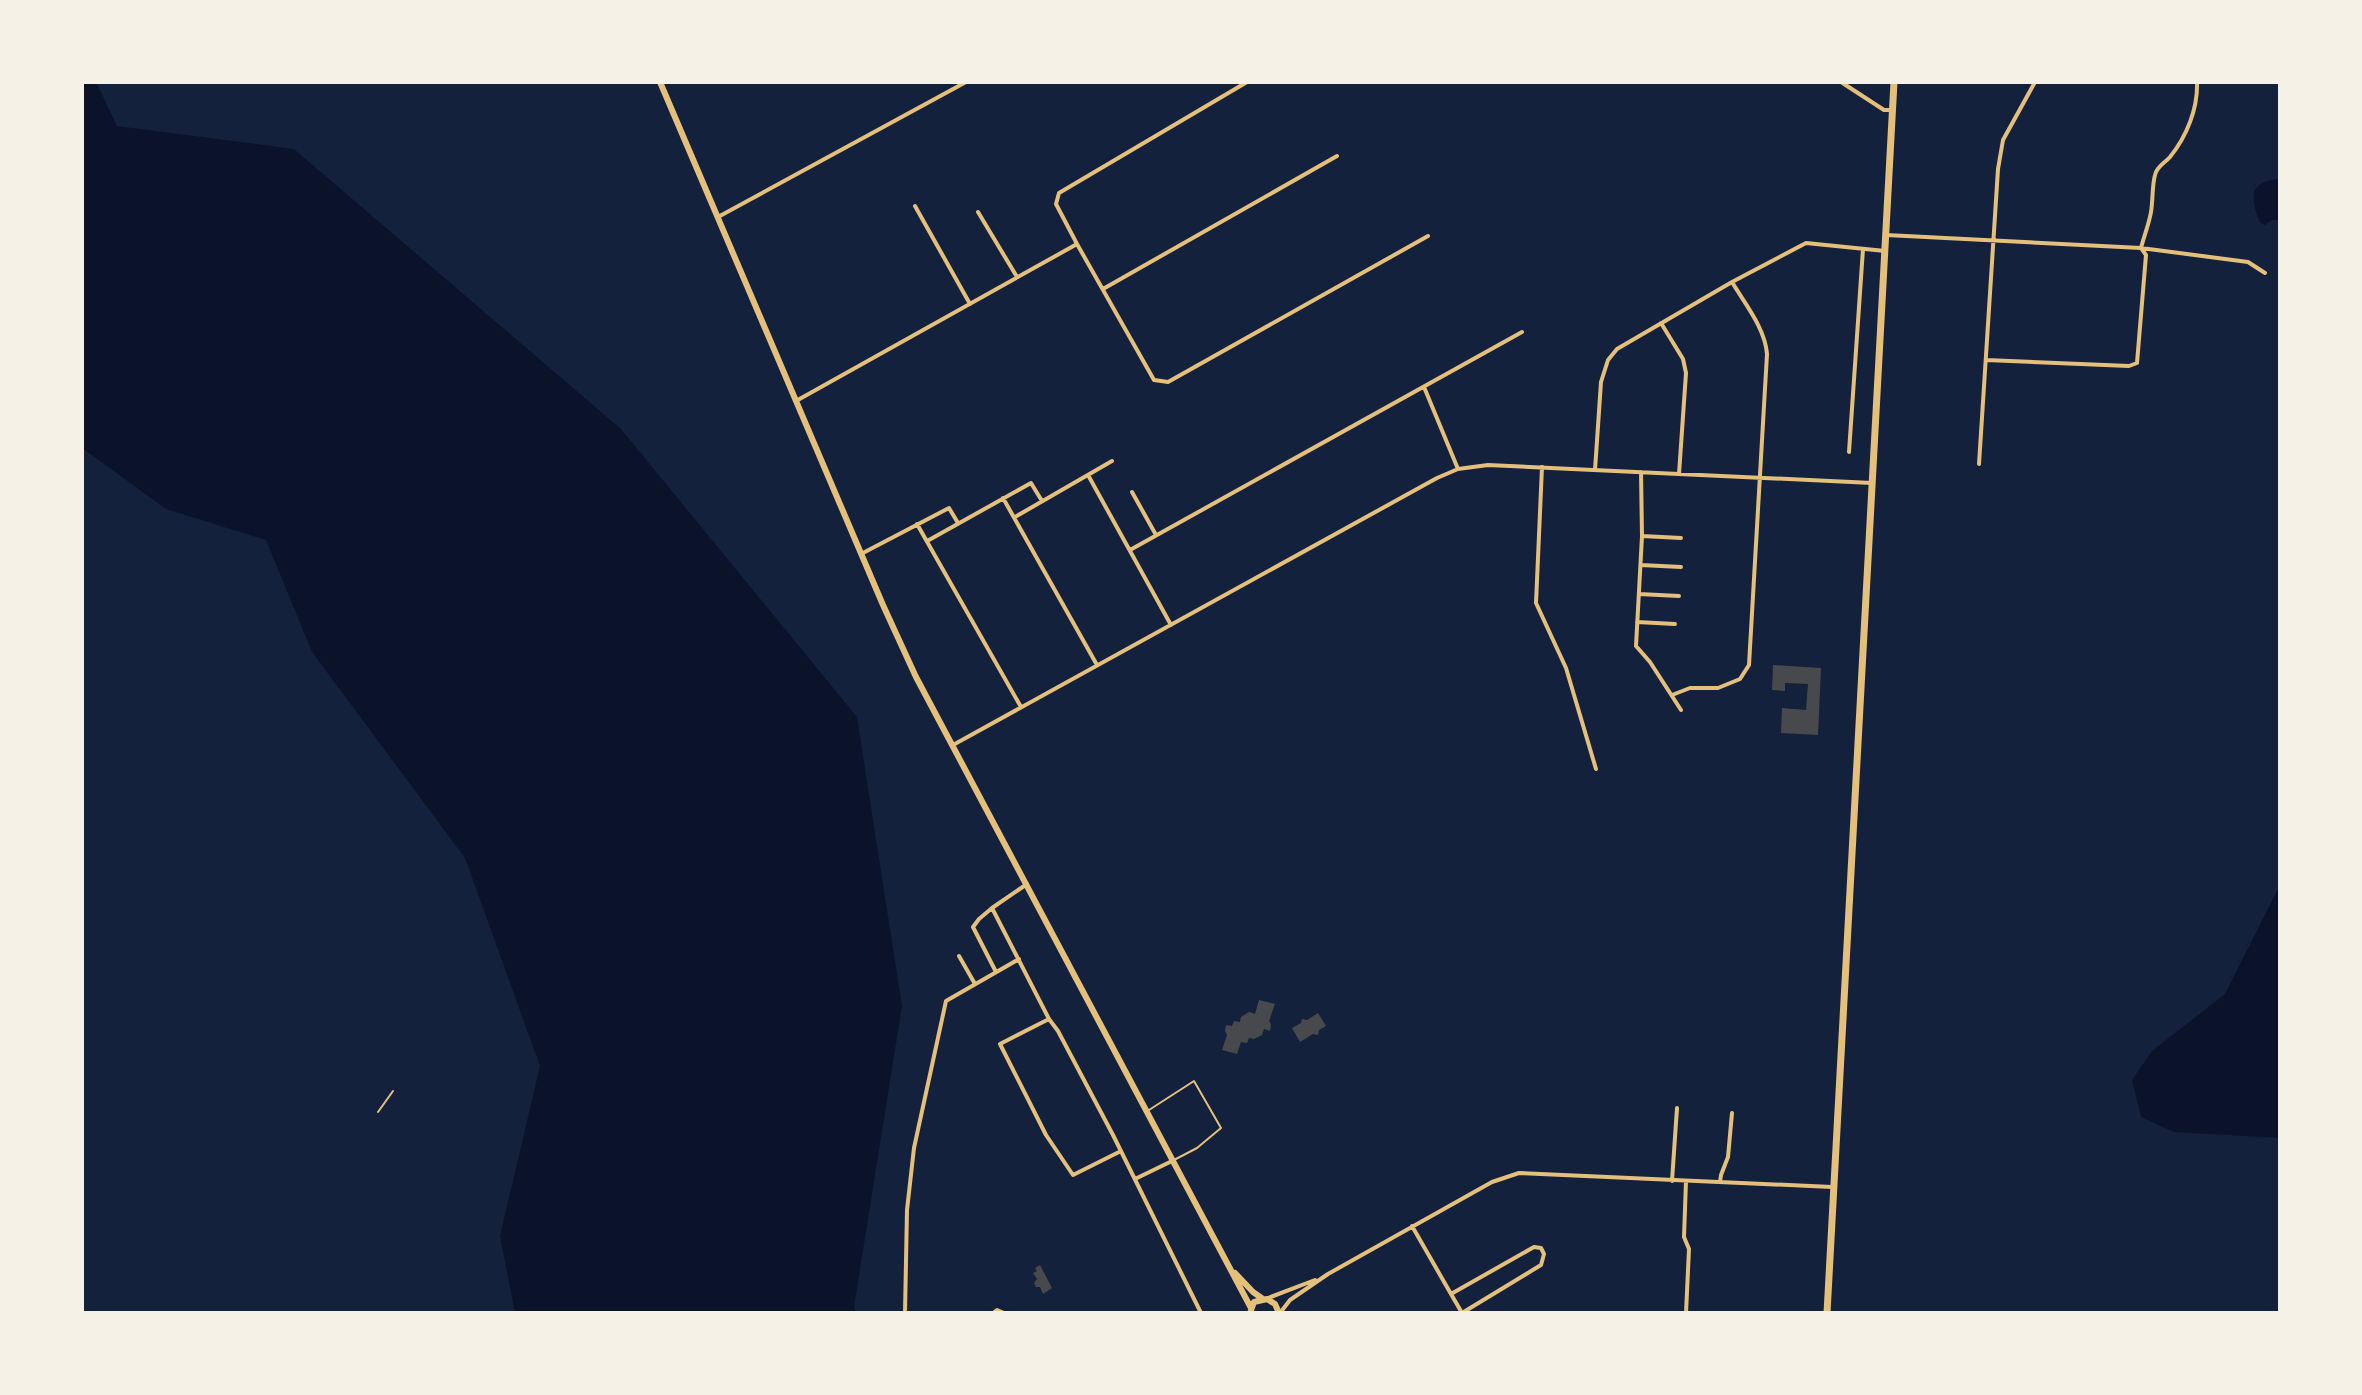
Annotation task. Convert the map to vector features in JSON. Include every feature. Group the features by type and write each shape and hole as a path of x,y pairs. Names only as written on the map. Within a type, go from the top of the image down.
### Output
{"main road":[{"path":"660,82 899,641 951,746 1027,884 1250,1310 1257,1300 1265,1299"},
{"path":"1827,1313 1894,82"},
{"path":"1225,1261 1247,1287 1277,1305 1279,1313"}],"street":[{"path":"718,217 966,82"},
{"path":"1247,82 1059,193 1056,204 1154,380 1168,382 1428,236"},
{"path":"1841,82 1884,110 1892,110"},
{"path":"1979,464 1998,169 2003,140 2035,82"},
{"path":"2141,248 2150,216 2154,177 2158,167 2170,157 2193,116 2197,82"},
{"path":"1103,289 1337,156"},
{"path":"915,206 970,304"},
{"path":"978,212 1017,277"},
{"path":"1886,235 2141,248 2248,262 2265,273"},
{"path":"1595,470 1603,371 1617,349 1806,243 1885,251"},
{"path":"796,401 1077,244"},
{"path":"1986,360 2129,366 2137,363 2146,255 2141,248"},
{"path":"1849,452 1863,249"},
{"path":"1672,695 1690,688 1718,688 1740,679 1749,665 1762,480 1767,344 1732,282"},
{"path":"1661,323 1683,359 1686,373 1679,474"},
{"path":"1130,550 1522,332"},
{"path":"1424,387 1458,469"},
{"path":"1015,517 1112,461"},
{"path":"951,746 1458,469 1488,465 1872,483"},
{"path":"1542,467 1536,603 1566,668 1596,769"},
{"path":"1641,472 1642,536 1636,646 1681,710"},
{"path":"1088,475 1171,625"},
{"path":"928,541 1031,483 1042,501"},
{"path":"1132,492 1156,535"},
{"path":"1003,498 1097,665"},
{"path":"861,554 949,508 958,523"},
{"path":"917,524 1021,707"},
{"path":"1642,536 1681,538"},
{"path":"1641,565 1681,567"},
{"path":"1639,594 1679,596"},
{"path":"1637,622 1675,624"},
{"path":"996,972 973,927 992,908 1027,884"},
{"path":"992,908 1121,1151 1201,1313"},
{"path":"959,956 975,984"},
{"path":"905,1313 907,1210 914,1148 946,1001 1019,959"},
{"path":"1049,1019 1000,1044 1046,1135 1073,1175 1121,1151"},
{"path":"1672,1181 1677,1108"},
{"path":"1720,1182 1728,1157 1732,1113"},
{"path":"1135,1179 1173,1161"},
{"path":"1279,1313 1293,1297 1328,1274 1492,1182 1519,1173 1834,1187"},
{"path":"1686,1181 1684,1237 1689,1249 1686,1313"},
{"path":"1412,1226 1451,1294 1462,1313 1541,1265 1544,1254 1541,1248 1534,1247 1451,1294"},
{"path":"1265,1299 1328,1274"},
{"path":"993,1313 997,1310 1004,1313"}],"lane":[{"path":"1147,1112 1194,1081 1221,1128 1197,1148 1173,1161"},
{"path":"378,1112 393,1091"}],"water":[{"path":"82,82 96,82 117,126 294,149 621,429 857,717 902,1006 854,1307 856,1313 515,1313 500,1236 540,1066 465,858 312,652 266,540 166,509 82,448"},
{"path":"2280,179 2280,220 2272,220 2265,225 2260,223 2254,193 2262,183"},
{"path":"2280,885 2280,1138 2174,1132 2141,1117 2132,1080 2152,1051 2225,994"}],"building":[{"path":"1773,665 1821,668 1818,735 1781,733 1782,708 1806,710 1808,684 1785,683 1785,691 1772,690"},
{"path":"1259,1000 1275,1004 1269,1021 1270,1031 1264,1029 1262,1035 1249,1038 1247,1043 1241,1042 1237,1054 1222,1050 1227,1035 1226,1025 1240,1022 1241,1017 1249,1012 1255,1014"},
{"path":"1318,1013 1326,1026 1319,1030 1318,1035 1313,1034 1300,1042 1292,1028 1302,1019 1307,1020"},
{"path":"1040,1265 1052,1288 1043,1294 1034,1283 1037,1279 1033,1273"}]}
